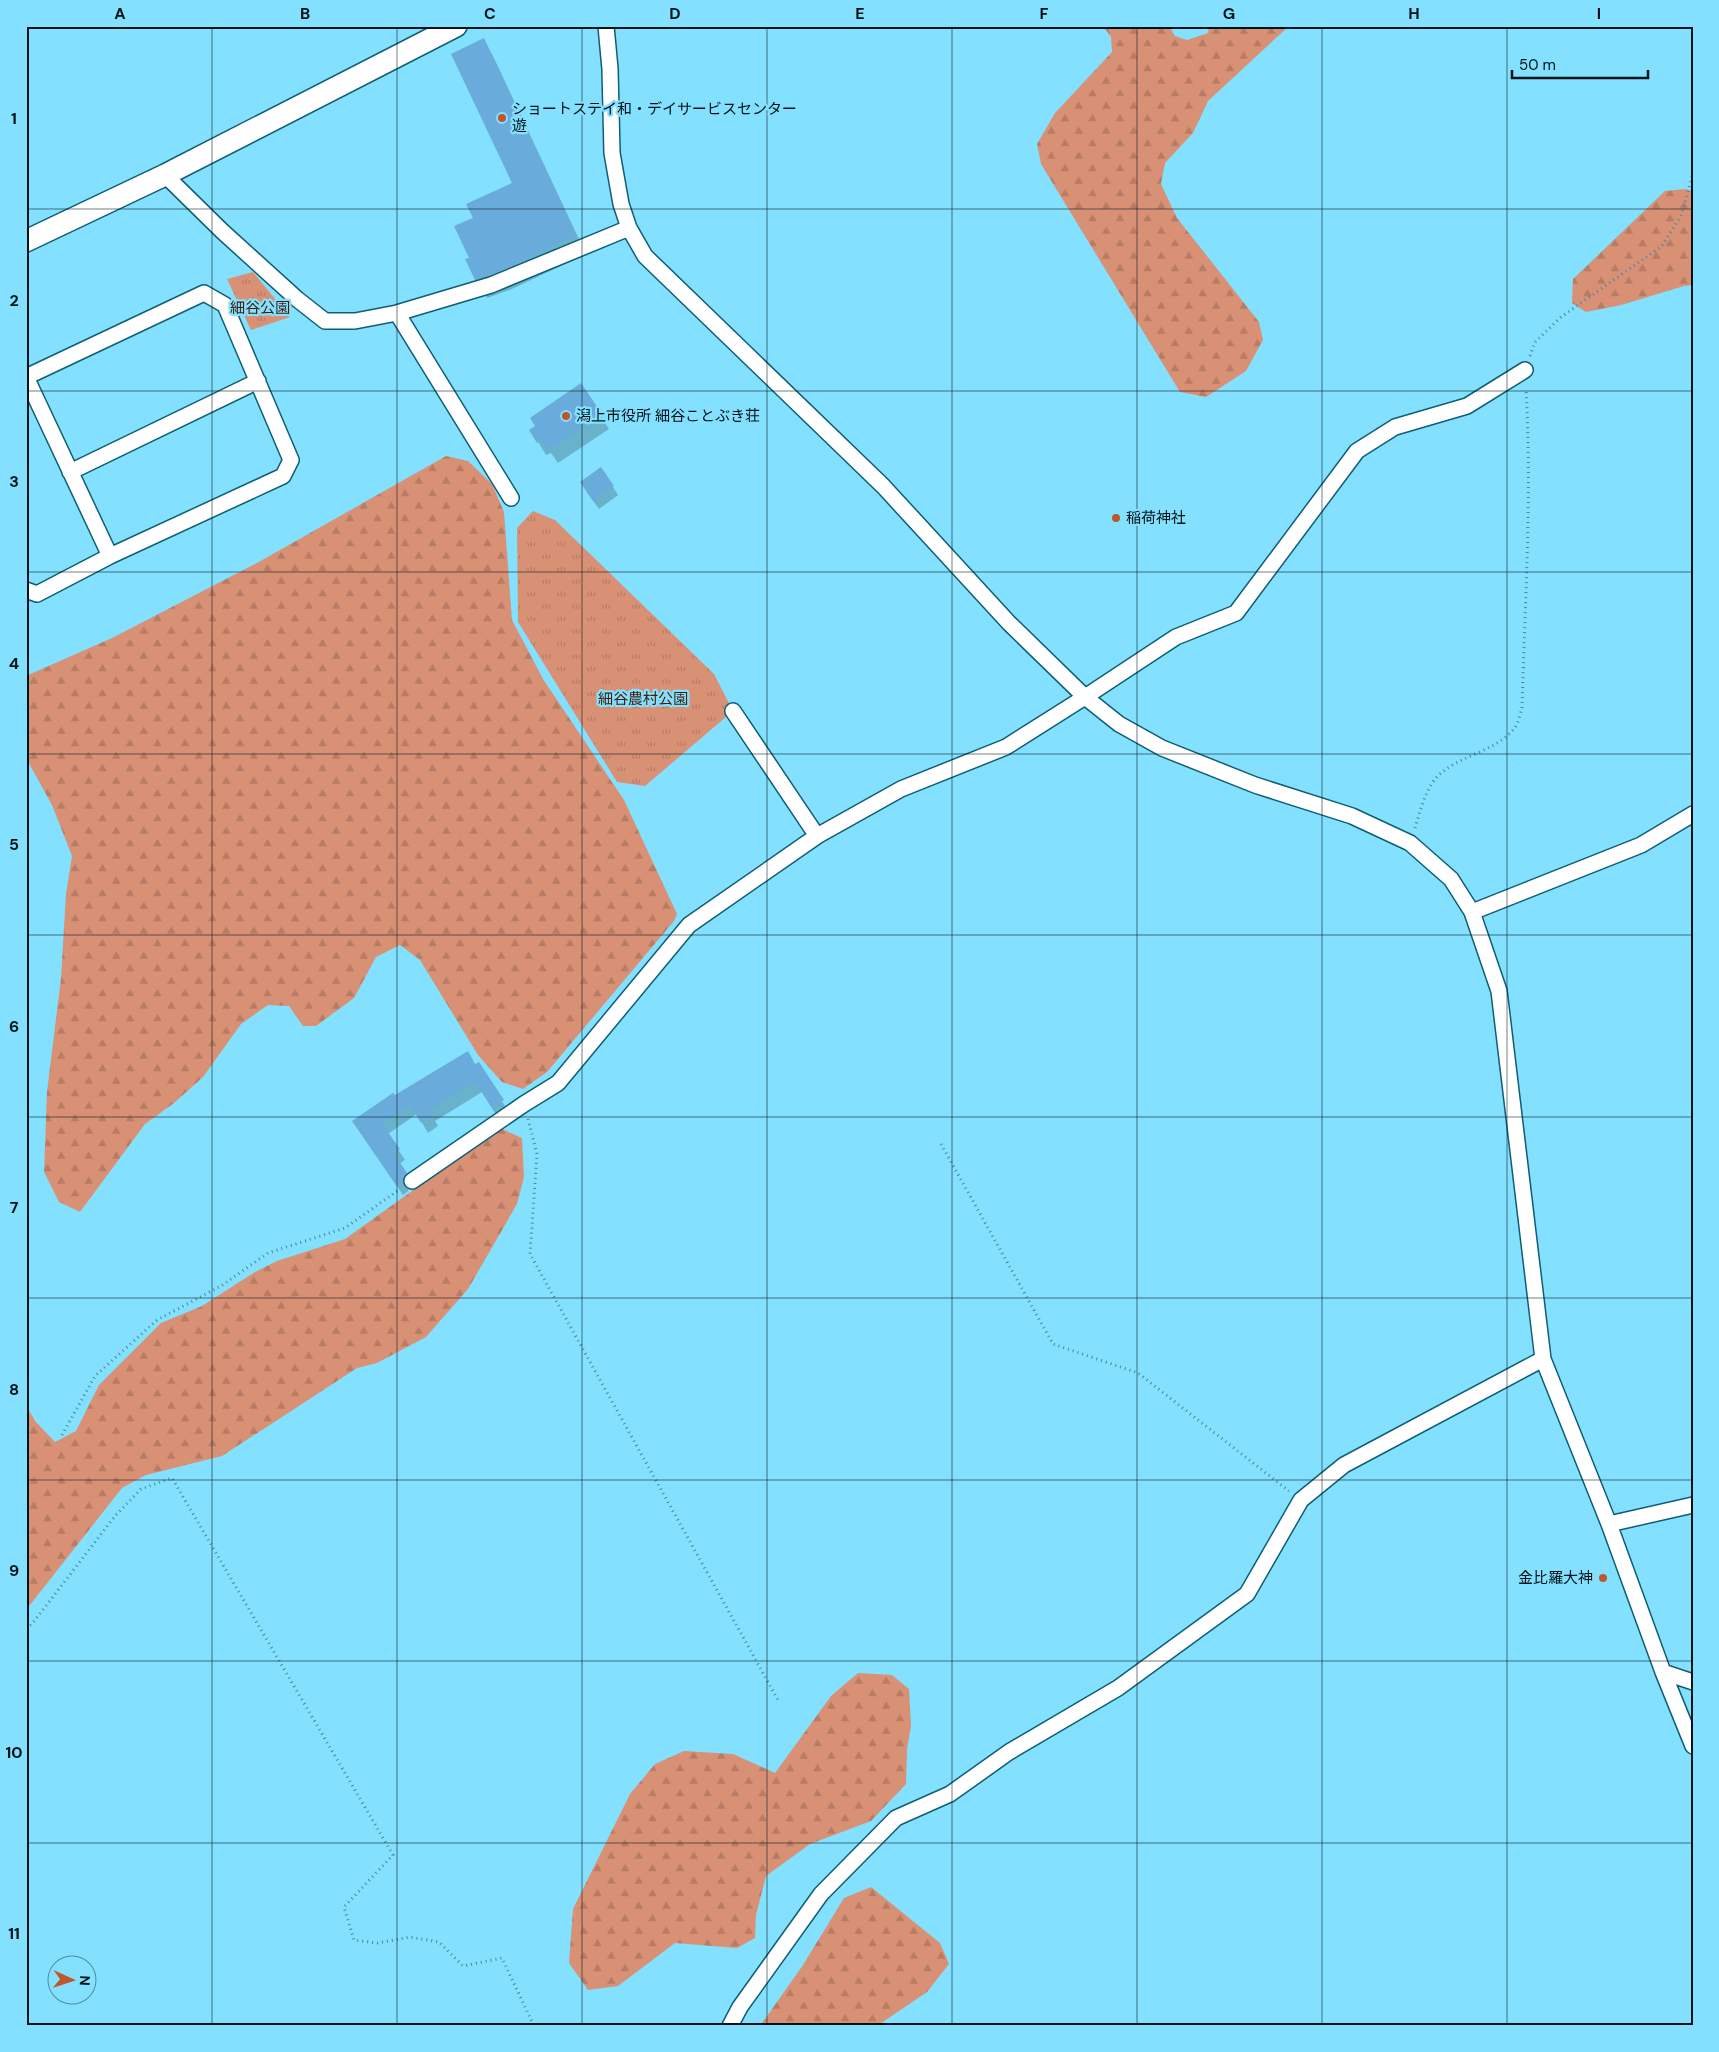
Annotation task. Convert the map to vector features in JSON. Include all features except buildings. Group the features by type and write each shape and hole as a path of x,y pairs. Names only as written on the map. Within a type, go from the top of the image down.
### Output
{"street":[{"path":"26,242 164,175 456,26"},
{"path":"606,26 610,69 612,152 621,204 629,228 645,256 883,486 1009,623 1085,698 1119,724 1162,748 1255,784 1352,816 1410,843 1451,879 1472,912 1499,991 1543,1359 1609,1524 1663,1672 1693,1746"},
{"path":"164,175 222,231 297,299 325,321 355,321 397,313 491,285 629,228"},
{"path":"26,590 37,594 110,556 283,476 291,460 258,381 225,306 204,293 26,377 110,556"},
{"path":"397,313 511,498"},
{"path":"412,1181 524,1104 558,1084 690,925 817,836 901,789 1006,747 1085,698 1176,637 1236,613 1357,451 1395,427 1467,406 1525,370"},
{"path":"70,472 258,381"},
{"path":"733,711 817,836"},
{"path":"1472,912 1641,845 1693,814"},
{"path":"730,2026 740,2006 822,1894 896,1818 950,1794 1009,1752 1118,1688 1247,1594 1301,1500 1344,1465 1543,1359"},
{"path":"1609,1524 1693,1505"},
{"path":"1663,1672 1693,1682"}],"path":[{"path":"1410,843 1423,802 1435,779 1452,765 1503,740 1515,728 1522,708 1528,423 1525,370 1536,342 1561,318 1662,246 1682,214 1693,173"},
{"path":"524,1104 537,1154 530,1254 778,1700"},
{"path":"941,1144 1054,1344 1138,1373 1301,1500"},
{"path":"62,1434 95,1376 157,1320 221,1286 268,1253 345,1228 412,1181"},
{"path":"26,1628 32,1624 115,1516 141,1490 172,1478 393,1855 344,1907 354,1940 378,1943 410,1937 439,1942 463,1966 502,1958 534,2026"}],"green space":[{"path":"1103,26 1169,26 1175,36 1187,40 1208,33 1209,26 1289,26 1208,101 1193,133 1165,163 1161,184 1177,218 1259,322 1263,340 1246,371 1206,397 1180,392 1041,164 1037,144 1055,113 1112,52 1111,37"},
{"path":"1685,189 1693,191 1693,285 1621,305 1586,312 1572,303 1573,279 1665,191"},
{"name":"細谷公園","path":"253,272 290,317 251,330 227,279"},
{"path":"446,456 468,461 492,484 504,512 512,620 543,679 624,800 677,914 674,921 547,1072 523,1089 502,1082 478,1055 420,960 400,945 376,957 354,998 316,1026 303,1026 289,1006 268,1005 241,1024 203,1077 174,1103 145,1124 80,1212 59,1202 44,1172 47,1092 61,978 66,894 72,856 52,805 26,758 26,676 112,638 257,563"},
{"name":"細谷農村公園","path":"533,511 555,520 714,674 733,711 645,786 617,782 518,622 517,528"},
{"path":"500,1128 522,1138 524,1177 517,1204 468,1289 426,1337 377,1363 357,1368 222,1456 146,1475 122,1488 26,1610 26,1405 35,1421 55,1442 76,1431 99,1385 161,1323 202,1306 255,1272 277,1261 345,1239"},
{"path":"858,1673 892,1675 909,1689 911,1726 907,1749 906,1784 871,1821 810,1844 766,1876 756,1915 755,1938 737,1948 675,1943 618,1986 588,1990 569,1963 573,1909 630,1794 655,1764 684,1751 733,1754 775,1773 831,1696"},
{"path":"871,1887 940,1943 949,1964 927,1992 877,2026 760,2026 803,1965 844,1898"}],"place":[{"name":"ショートステイ和・デイサービスセンター 遊","path":"502,118"},
{"name":"潟上市役所 細谷ことぶき荘","path":"566,416"},
{"name":"稲荷神社","path":"1116,518"},
{"name":"金比羅大神","path":"1603,1578"}]}
